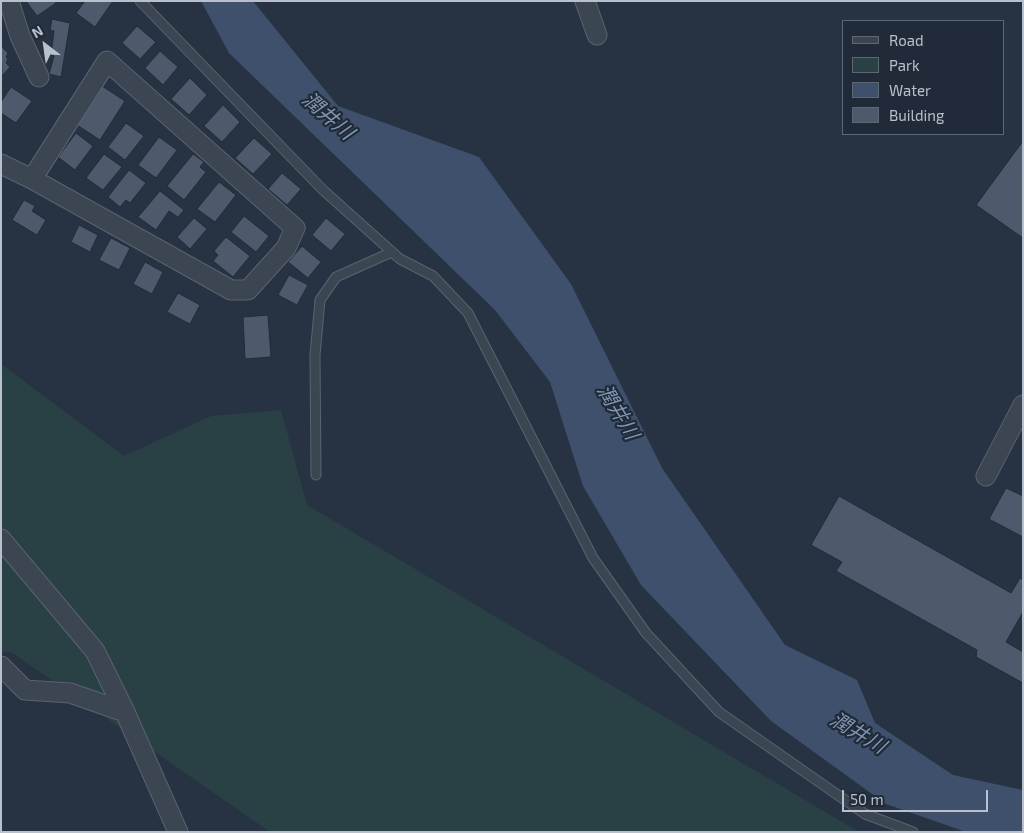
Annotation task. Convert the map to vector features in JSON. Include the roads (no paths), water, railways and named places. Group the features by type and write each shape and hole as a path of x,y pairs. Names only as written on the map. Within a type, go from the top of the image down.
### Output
{"street":[{"path":"10,1 20,36 39,77"},
{"path":"584,1 597,35"},
{"path":"1,164 32,179 231,290 248,290 286,248 295,228 106,61 32,179"},
{"path":"986,476 1023,404"},
{"path":"1,540 95,651 125,712 178,832"},
{"path":"1,666 25,690 70,693 125,712"}],"lane":[{"path":"140,1 323,190 392,252 433,276 468,313 593,558 646,632 719,712 865,814 913,832"},
{"path":"316,475 315,355 320,300 336,277 392,252"}],"water":[{"name":"潤井川","path":"201,1 253,1 338,106 479,157 571,284 662,468 785,645 857,680 875,723 953,775 1023,790 1023,832 966,832 886,804 771,721 641,585 583,486 550,382 495,310 229,53"}]}
